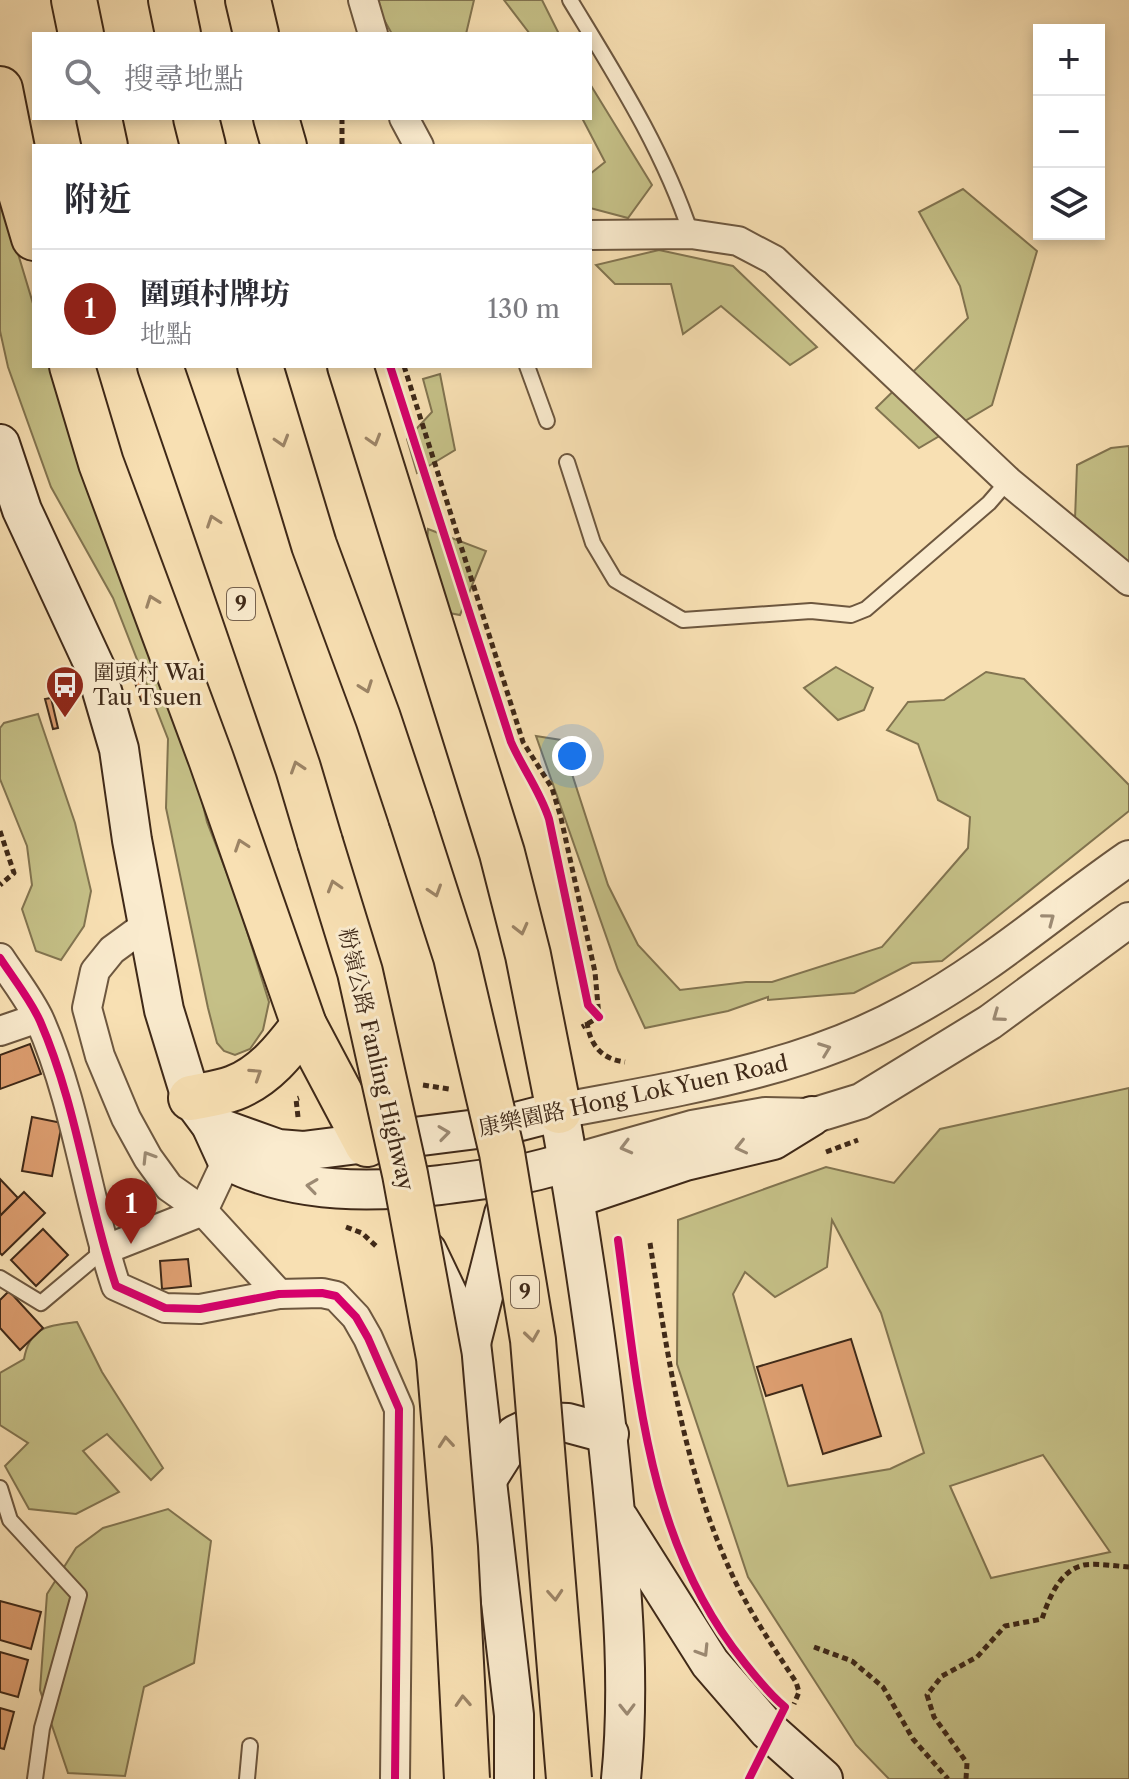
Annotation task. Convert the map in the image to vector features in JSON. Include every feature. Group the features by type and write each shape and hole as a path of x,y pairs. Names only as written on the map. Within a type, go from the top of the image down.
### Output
{"highway":[{"path":"74,0 81,32"},
{"path":"171,0 178,32"},
{"path":"248,0 256,32"},
{"path":"0,89 21,194 32,231"},
{"path":"99,120 105,144"},
{"path":"196,120 202,144"},
{"path":"277,120 283,144"},
{"path":"73,368 101,463 211,759 304,1025 367,1144"},
{"name":"粉嶺公路 Fanling Highway","path":"161,368 298,768 363,988 405,1174 439,1358 455,1547 467,1779"},
{"name":"9","path":"261,368 314,545 378,718 456,957 502,1153 528,1308 552,1549 569,1779"},
{"path":"351,368 502,853 528,955 559,1111"},
{"path":"201,1112 276,1060 304,1025"}],"main road":[{"path":"0,444 22,510 95,667 119,749 132,840 164,1010 201,1112 227,1160 267,1178 318,1188 390,1189 524,1173 572,1180 685,1161 773,1140 812,1116"},
{"name":"康樂園路 Hong Lok Yuen Road","path":"201,1112 278,1149 303,1151 501,1126 559,1111"},
{"path":"471,1343 504,1214 559,1111"},
{"path":"559,1111 609,1434 624,1603 627,1723 621,1779"},
{"path":"367,1144 435,1264 471,1343 514,1715 514,1779"},
{"path":"486,1481 515,1435 542,1422 568,1423 609,1434"},
{"path":"615,1514 710,1663 768,1730 823,1779"}],"street":[{"path":"363,0 372,32"},
{"path":"405,120 418,144"},
{"path":"592,235 691,234 738,241 774,260 1008,481 1129,581"},
{"name":"康樂園路 Hong Lok Yuen Road","path":"559,1111 751,1074 876,1028 971,975 1129,858"},
{"path":"812,1116 861,1101 937,1056 990,1022 1129,920"},
{"path":"149,923 112,950 95,971 87,1008 100,1056 126,1118 148,1158 169,1187 203,1211 279,1294"},
{"path":"0,958 38,1018 64,1084 104,1250 116,1286 165,1308 200,1309 279,1294 322,1293 336,1296 356,1317 368,1338 399,1409 395,1779"},
{"path":"0,1031 38,1018"},
{"path":"104,1250 203,1211 227,1160"}],"lane":[{"path":"570,0 589,32"},
{"path":"592,37 644,123 676,188 691,234"},
{"path":"528,368 547,421"},
{"path":"567,462 593,543 615,580 683,620 811,611 851,615 866,609 989,503 1008,481"},
{"path":"1,1279 41,1303 104,1250"},
{"path":"0,1488 10,1520 79,1595 42,1728 35,1779"},
{"path":"247,1779 250,1746"}],"path":[{"path":"342,120 342,144"},
{"path":"405,368 523,742 552,788 561,818 595,972 599,1017"},
{"path":"0,831 14,873 0,885"},
{"path":"588,1005 599,1017"},
{"path":"587,1022 592,1043 598,1051 617,1061 632,1062"},
{"path":"650,1243 667,1355 690,1455 718,1539 737,1584 757,1622 796,1682 798,1699 789,1712"},
{"path":"966,1779 967,1763 934,1717 927,1695 942,1676 977,1657 1005,1626 1042,1619 1049,1598 1065,1575 1083,1565 1129,1567"},
{"path":"814,1647 852,1661 883,1687 913,1739 948,1779"}],"shaded area":[{"path":"373,0 474,0 466,32 391,32"},
{"path":"504,0 542,0 558,32 528,32"},
{"path":"592,87 652,185 628,218 592,209 592,172 605,162 583,120 592,120"},
{"path":"0,163 13,237 32,300 32,368 53,368 187,739 207,822 238,902 269,1002 263,1030 250,1049 235,1055 224,1051 217,1043 208,1008 166,808 168,739 113,598 51,487 8,367 0,331"},
{"path":"963,189 1037,251 992,405 919,448 876,408 968,318 960,286 919,212"},
{"path":"659,250 733,266 817,347 790,365 721,306 683,334 671,284 615,284 596,265"},
{"path":"440,374 455,450 417,473 407,439 432,412 423,379"},
{"path":"1129,446 1129,585 1075,519 1077,465 1111,448"},
{"path":"428,529 486,551 460,615 423,608"},
{"path":"836,667 873,688 864,710 838,720 804,688"},
{"path":"986,672 1024,679 1129,785 1129,811 942,961 912,963 854,993 768,1000 768,997 728,1011 645,1028 618,970 536,736 561,740 608,885 638,945 680,990 772,982 882,947 968,848 970,817 938,800 918,744 887,730 908,702 944,700"},
{"path":"38,714 75,823 91,891 84,926 61,960 36,951 22,909 32,885 27,846 0,779 0,728 4,723"},
{"path":"1129,1088 1129,1779 889,1779 856,1745 748,1577 677,1364 678,1220 826,1167 894,1183 940,1129","holes":["832,1220 881,1313 924,1453 890,1469 788,1486 733,1294 745,1272 775,1297 827,1267","1043,1455 1110,1552 991,1578 950,1486"]},
{"path":"77,1322 102,1372 163,1468 151,1480 107,1434 83,1451 119,1492 76,1514 29,1509 5,1466 28,1443 0,1425 0,1373 24,1359 31,1340 42,1330"},
{"path":"168,1509 211,1541 194,1663 144,1687 125,1776 68,1773 40,1690 47,1594 76,1548 103,1528"}],"building":[{"path":"137,672 147,701 142,703 132,674"},
{"path":"51,698 58,728 53,729 45,699"},
{"path":"30,1044 41,1074 0,1089 0,1055"},
{"path":"32,1117 62,1123 52,1176 22,1171"},
{"path":"0,1179 18,1198 0,1216"},
{"path":"24,1192 45,1213 2,1255 0,1216"},
{"path":"43,1229 68,1255 36,1286 11,1260"},
{"path":"188,1259 191,1286 162,1289 160,1261"},
{"path":"9,1291 43,1328 20,1350 0,1328 0,1300"},
{"path":"851,1339 881,1436 823,1454 802,1385 766,1396 757,1367"},
{"path":"0,1601 41,1612 31,1649 0,1640"},
{"path":"0,1652 28,1660 18,1697 0,1692"},
{"path":"0,1708 14,1712 4,1749 0,1748"}],"cycle path":[{"path":"391,368 511,742 549,819 588,1005 599,1017"},
{"path":"0,958 36,1013 53,1053 116,1286 165,1308 200,1309 279,1294 322,1293 336,1296 356,1317 368,1338 399,1409 395,1779"},
{"path":"618,1240 641,1407 666,1514 686,1566 711,1615 753,1674 785,1707 749,1779"}],"place":[{"name":"圍頭村 Wai Tau Tsuen","path":"65,719"},
{"name":"圍頭村牌坊","path":"131,1244"}]}
